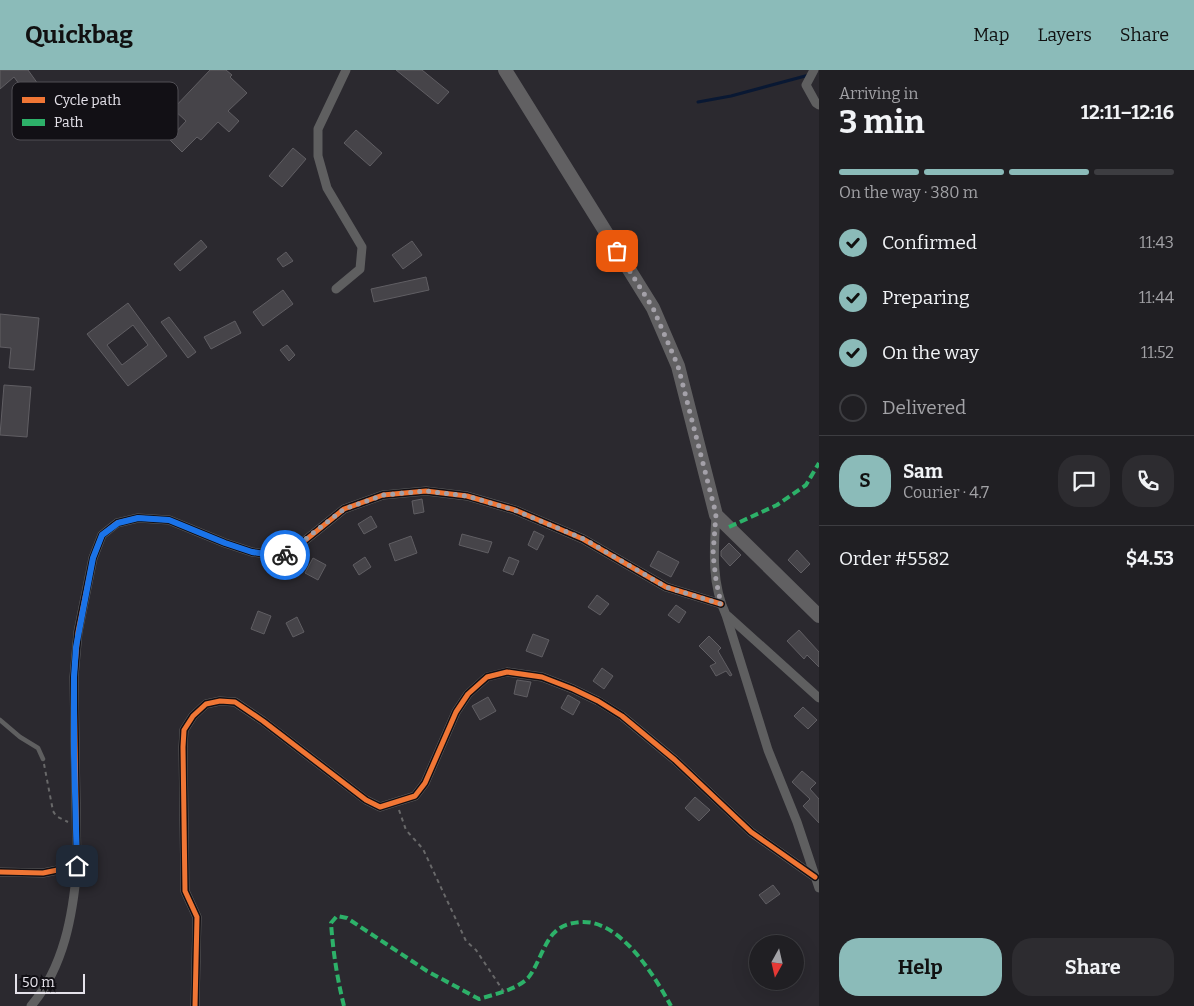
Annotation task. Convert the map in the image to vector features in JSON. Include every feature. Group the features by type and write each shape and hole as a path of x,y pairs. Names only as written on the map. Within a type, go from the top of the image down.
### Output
{"main road":[{"path":"505,70 656,315 678,366 716,514 819,616"}],"street":[{"path":"336,289 360,269 362,247 327,188 318,156 318,129 346,70"},
{"path":"814,70 806,85 819,105"},
{"path":"31,1006 44,990 64,946 74,894 77,866 74,677 78,632 93,558 102,535 118,523 138,518 169,520 252,552 286,555 344,509 360,503 384,495 426,491 459,495 514,510 584,539 666,587 721,604"},
{"path":"716,514 713,554 721,604 768,750 797,822 819,888"},
{"path":"726,615 819,698"},
{"path":"195,1006 197,917 186,891 184,730 193,716 206,704 220,701 234,702 263,721 366,800 380,806 396,803 415,796 425,783 456,712 468,694 487,677 507,672 542,677 598,701 622,716 674,760 751,832 815,877"},
{"path":"0,872 42,873 77,866"}],"lane":[{"path":"0,720 20,737 38,748 43,759"}],"path":[{"path":"43,759 53,811 56,816 66,821 75,829"},
{"path":"396,803 406,830 423,849 466,940 476,950 504,992"}],"building":[{"path":"0,70 28,70 37,82 18,82 14,77 0,89"},
{"path":"210,70 226,70 232,75 230,77 247,93 228,111 239,121 229,132 218,122 201,140 197,137 182,152 170,140 178,140 178,130 186,121 178,114 178,104"},
{"path":"396,70 422,70 449,92 438,104"},
{"path":"356,130 382,153 370,166 344,143"},
{"path":"293,148 306,159 282,187 269,176"},
{"path":"201,240 207,247 180,271 174,264"},
{"path":"412,241 422,255 403,269 392,255"},
{"path":"286,252 293,261 283,267 277,259"},
{"path":"426,277 429,290 374,302 371,289"},
{"path":"283,290 293,304 263,326 253,312"},
{"path":"128,303 167,356 128,386 87,334","holes":["133,325 148,345 122,365 107,345"]},
{"path":"0,314 39,318 34,370 9,368 11,348 0,347"},
{"path":"169,317 196,352 188,358 161,322"},
{"path":"235,321 241,333 211,349 204,337"},
{"path":"287,345 295,355 289,361 280,350"},
{"path":"4,385 31,387 27,437 0,435"},
{"path":"422,499 424,512 414,514 412,501"},
{"path":"371,516 377,527 364,534 358,524"},
{"path":"534,531 544,536 537,550 528,545"},
{"path":"462,534 492,542 488,553 459,545"},
{"path":"411,536 417,553 395,561 389,544"},
{"path":"729,543 741,555 730,566 721,556 721,551"},
{"path":"797,550 810,564 801,573 788,560"},
{"path":"658,551 679,562 671,577 650,566"},
{"path":"365,557 371,567 359,575 353,565"},
{"path":"509,557 519,561 513,575 503,571"},
{"path":"313,558 326,565 318,580 305,573"},
{"path":"597,595 609,604 600,615 588,607"},
{"path":"676,605 686,612 679,623 668,615"},
{"path":"258,611 271,616 264,634 251,629"},
{"path":"297,617 304,632 293,637 286,623"},
{"path":"799,630 819,652 819,667 807,655 804,659 787,641"},
{"path":"533,634 549,640 542,657 526,651"},
{"path":"709,636 721,648 718,651 732,675 730,676 726,671 716,676 710,666 716,663 699,646"},
{"path":"602,668 613,676 604,689 593,681"},
{"path":"517,680 531,682 527,697 514,694"},
{"path":"568,695 580,702 573,715 561,708"},
{"path":"488,697 496,711 480,720 472,706"},
{"path":"803,707 817,720 808,729 794,716"},
{"path":"802,771 816,783 810,789 819,799 819,823 803,806 810,799 792,782"},
{"path":"695,797 710,810 699,821 685,808"},
{"path":"773,885 780,894 766,904 759,895"}],"waterway":[{"path":"698,102 731,96 809,75"}],"marked path":[{"path":"729,527 777,505 806,485 819,463"},
{"path":"344,1006 339,985 331,923 337,916 347,918 427,971 479,999 511,989 528,978 547,942 561,928 580,922 595,923 622,939 634,951 655,979 671,1006"}],"cycle path":[{"path":"0,872 43,873 77,866 74,677 78,632 93,558 102,535 117,523 138,518 169,520 252,552 287,555 344,509 383,495 426,491 467,496 515,510 583,539 666,587 721,604"},
{"path":"195,1006 197,917 185,891 184,730 193,716 206,704 220,701 235,702 263,721 366,800 380,807 415,796 425,783 456,712 468,694 487,677 507,672 542,677 598,701 622,716 675,760 751,832 815,877"}],"way so far":[{"path":"285,555 344,509 384,495 426,491 467,496 514,510 584,539 666,587 721,604 713,554 716,514 678,366 653,308 617,251"}],"route":[{"path":"77,866 74,754 76,647 93,558 102,535 118,523 138,518 169,520 252,552 285,555"}]}
